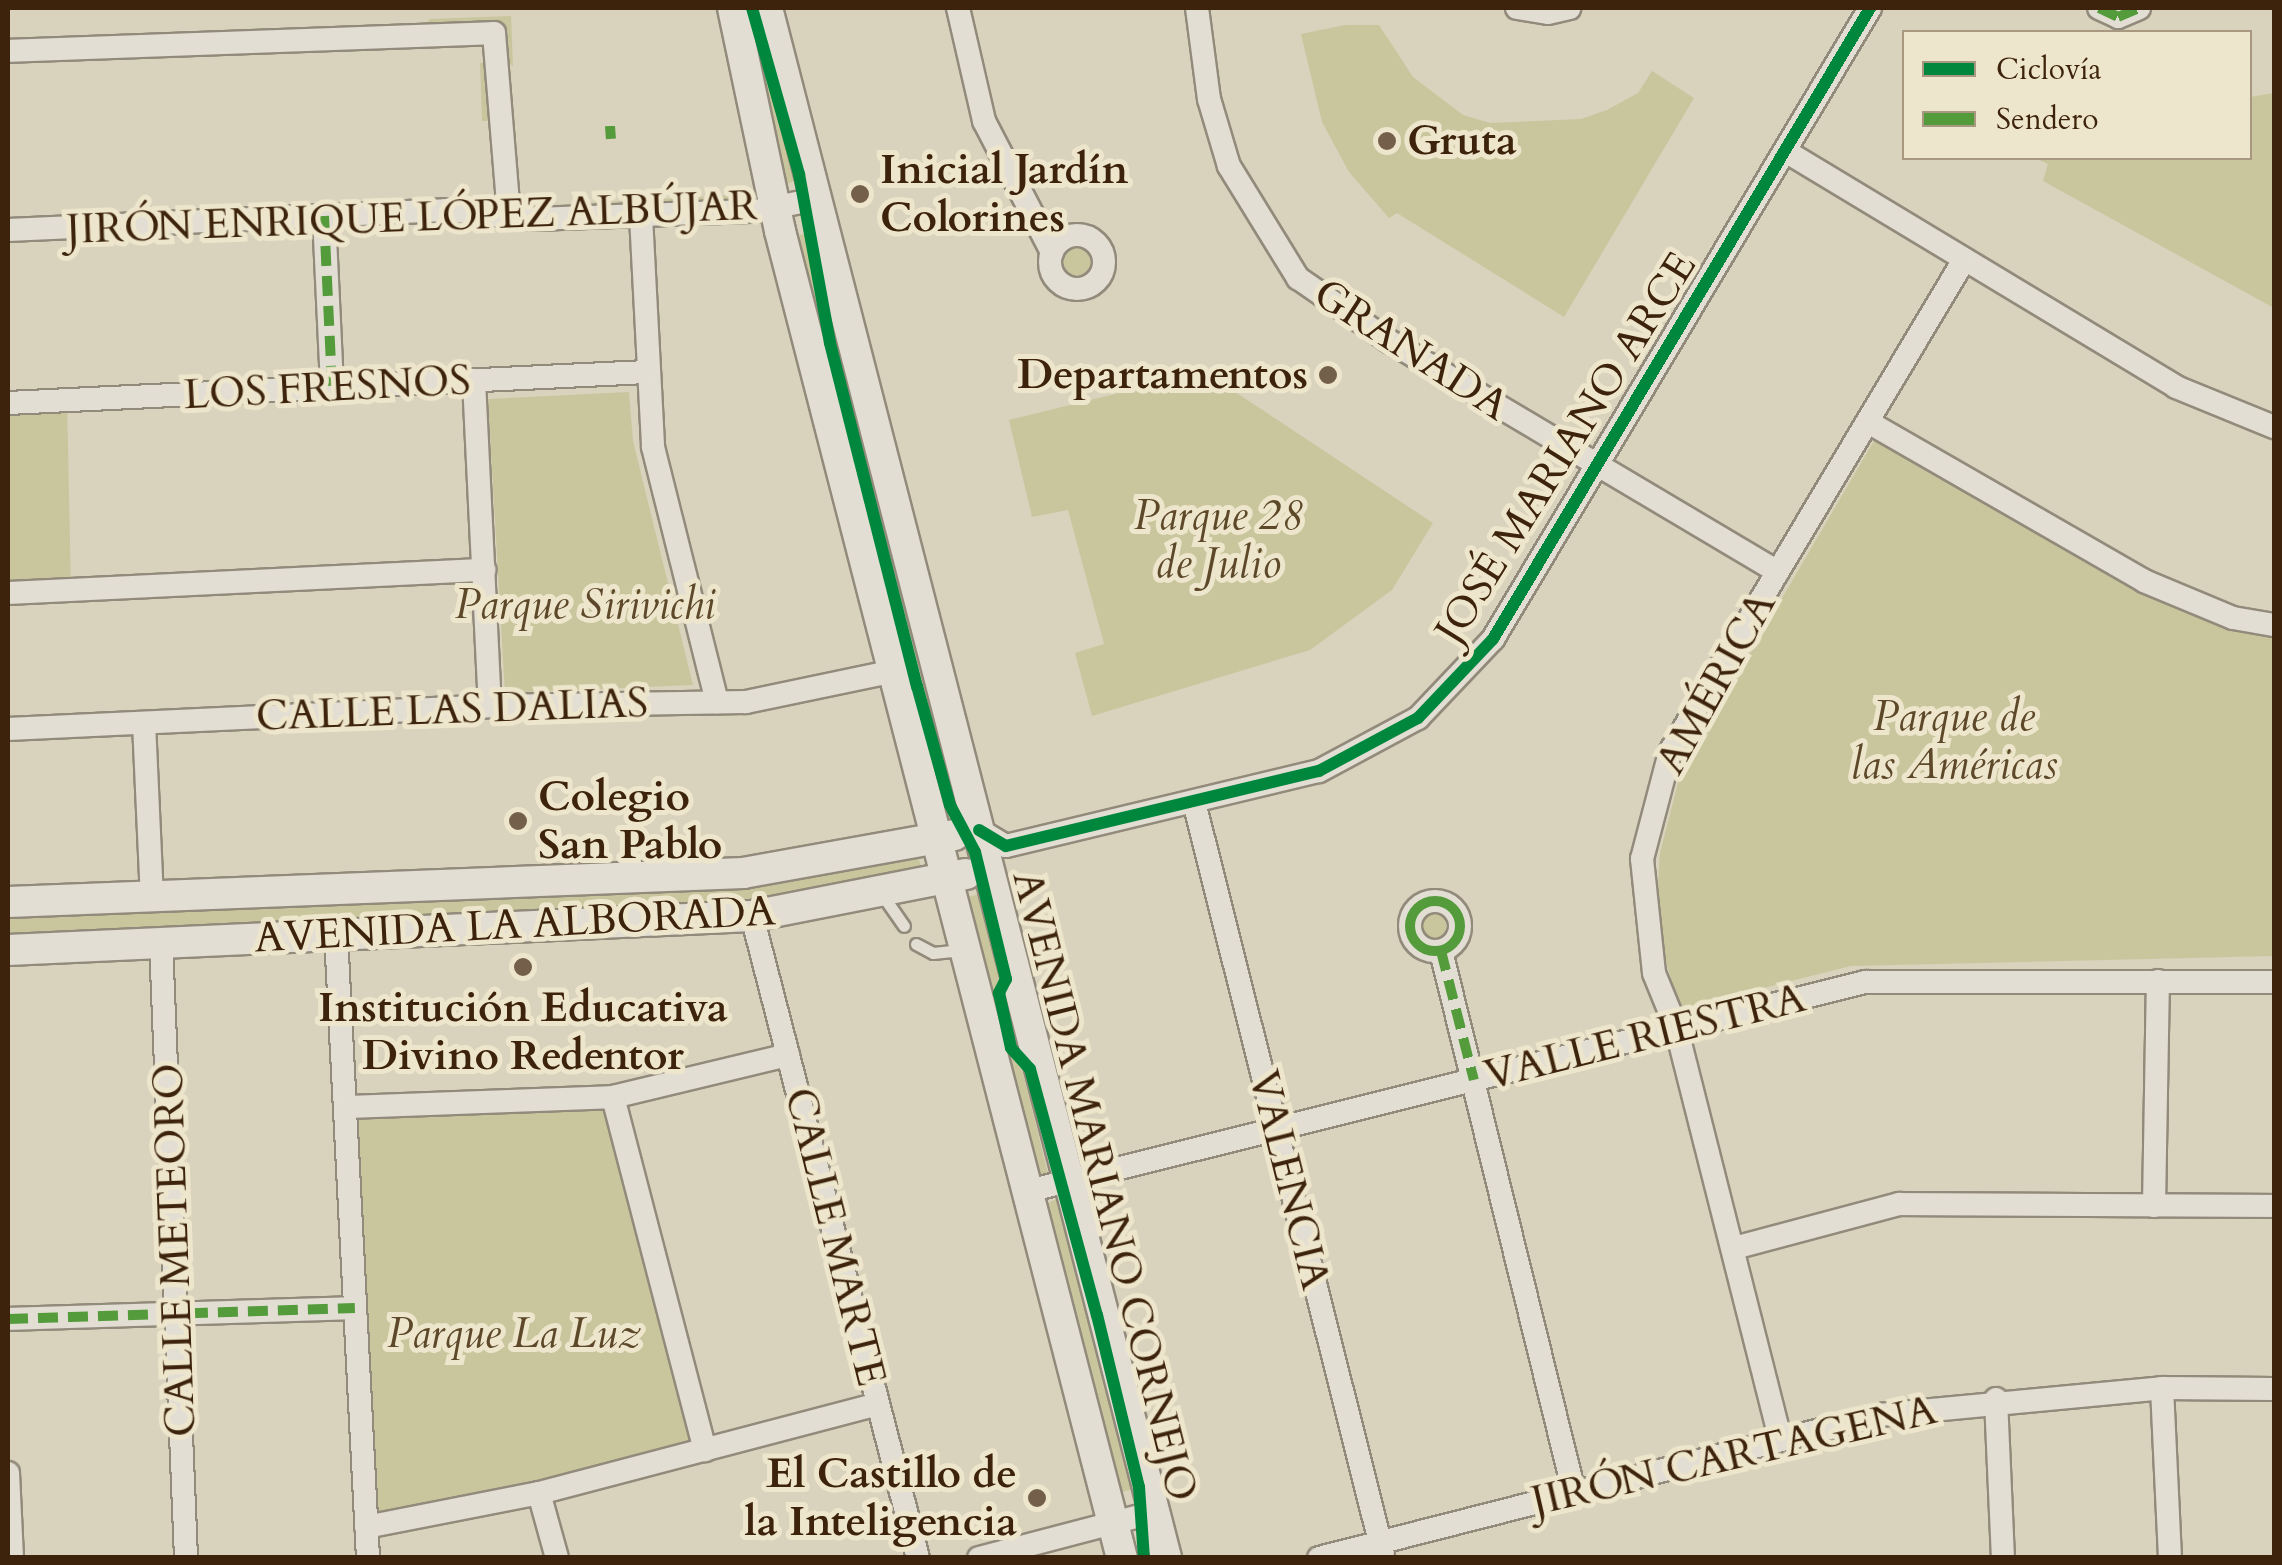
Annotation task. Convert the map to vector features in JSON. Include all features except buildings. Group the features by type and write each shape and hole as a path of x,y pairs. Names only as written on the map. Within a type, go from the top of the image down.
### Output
{"main road":[{"name":"AVENIDA MARIANO CORNEJO","path":"733,8 776,208 1122,1558"},
{"name":"AVENIDA MARIANO CORNEJO","path":"766,8 978,830 997,857 1068,1181 1166,1558"},
{"name":"AVENIDA LA ALBORADA","path":"8,902 742,873 978,830"},
{"name":"AVENIDA LA ALBORADA","path":"8,950 752,916 948,878 997,857"}],"street":[{"path":"958,8 984,121 1042,225 1058,245"},
{"name":"GRANADA","path":"1197,8 1209,100 1229,166 1298,278 1389,341 1778,572"},
{"path":"1518,8 1569,8"},
{"name":"JOSÉ MARIANO ARCE","path":"997,857 1350,760 1418,718 1477,662 1600,468 1870,8"},
{"path":"2098,8 2118,17 2139,8"},
{"path":"8,52 494,33 509,215"},
{"path":"1787,152 2190,394 2274,426"},
{"name":"JIRÓN ENRIQUE LÓPEZ ALBÚJAR","path":"8,230 446,210 509,215 641,216 776,208 816,199"},
{"path":"324,216 332,387"},
{"path":"641,216 646,372 654,447 717,702"},
{"name":"AMÉRICA","path":"1780,1438 1676,1026 1646,934 1642,859 1647,826 1670,752 1964,260"},
{"name":"LOS FRESNOS","path":"8,403 646,372"},
{"path":"474,380 490,706"},
{"path":"1868,422 2144,581 2233,618 2274,625"},
{"path":"8,593 484,570"},
{"name":"CALLE LAS DALIAS","path":"8,729 490,706 717,702 777,698 894,671"},
{"path":"144,723 152,896"},
{"name":"VALENCIA","path":"1194,802 1382,1550"},
{"name":"CALLE MARTE","path":"752,916 918,1558"},
{"path":"336,935 368,1558"},
{"name":"CALLE METEORO","path":"162,943 180,1316 186,1558"},
{"path":"1441,951 1574,1492"},
{"path":"2154,1206 2158,981"},
{"name":"VALLE RIESTRA","path":"1028,1192 1676,1026 1865,982 2274,982"},
{"path":"346,1107 613,1097 788,1055"},
{"path":"613,1097 705,1450"},
{"path":"1734,1248 1898,1204 2274,1206"},
{"path":"8,1319 354,1308"},
{"path":"2162,1388 2170,1558"},
{"name":"JIRÓN CARTAGENA","path":"1319,1558 1382,1550 1574,1492 1879,1415 1996,1399 2162,1388 2274,1389"},
{"path":"1996,1399 2003,1558"},
{"path":"366,1527 540,1493 878,1404"},
{"path":"8,1473 12,1558"},
{"path":"540,1493 557,1558"},
{"path":"979,1558 1154,1512"}],"lane":[{"path":"881,893 904,926"},
{"path":"916,944 932,953 966,949"}],"green space":[{"path":"745,8 755,8 796,178 791,183 782,182"},
{"path":"511,16 513,66 507,62 504,23 424,26 430,19"},
{"path":"1345,25 1379,25 1413,77 1463,115 1490,123 1581,119 1638,93 1652,71 1694,98 1564,317 1397,213 1389,218 1349,172 1322,122 1301,34"},
{"path":"486,62 489,121 482,121 480,63"},
{"path":"2274,93 2274,308 2043,181 2048,164 2039,160 2252,160 2252,97"},
{"path":"736,195 736,201 532,211 532,206"},
{"path":"816,231 953,792 931,799 799,262 800,235"},
{"path":"1076,244 1089,249 1094,262 1089,275 1076,280 1063,275 1058,262 1063,249"},
{"name":"Parque 28 de Julio","path":"1205,372 1433,523 1392,590 1310,650 1092,716 1075,653 1104,644 1068,510 1032,517 1009,420"},
{"name":"Parque Sirivichi","path":"629,392 633,441 693,685 505,693 488,399"},
{"path":"67,400 71,590 8,593 8,409"},
{"name":"Parque de las Américas","path":"1875,439 2274,634 2274,956 1851,966 1680,1009 1663,952 1657,899 1660,853 1681,771"},
{"path":"915,846 922,870 752,904 8,936 8,911"},
{"path":"979,894 1048,1174 1028,1178 957,900"},
{"path":"1434,914 1443,917 1443,935 1434,938 1425,935 1422,926 1425,917"},
{"name":"Parque La Luz","path":"613,1097 705,1450 366,1527 346,1107"},
{"path":"1060,1197 1135,1489 1111,1494 1037,1209"}],"marked path":[{"path":"2099,8 2118,17 2139,8"},
{"path":"610,126 611,139"},
{"path":"324,216 332,387"},
{"path":"1425,902 1445,902 1459,916 1460,926 1459,936 1445,950 1425,950 1411,936 1411,916 1425,902"},
{"path":"1441,951 1474,1080"},
{"path":"8,1319 355,1308"}],"cycle path":[{"path":"752,8 799,174 830,343 917,686 950,805 975,852 1006,979 999,993 1011,1048 1030,1069 1097,1315 1139,1487 1144,1558"},
{"path":"979,830 1006,846 1319,771 1418,718 1493,639 1870,8"}],"place":[{"name":"Gruta","path":"1387,141"},
{"name":"Inicial Jardín Colorines","path":"860,194"},
{"name":"Departamentos","path":"1328,375"},
{"name":"Colegio San Pablo","path":"518,821"},
{"name":"Institución Educativa Divino Redentor","path":"523,967"},
{"name":"El Castillo de la Inteligencia","path":"1037,1498"}]}
